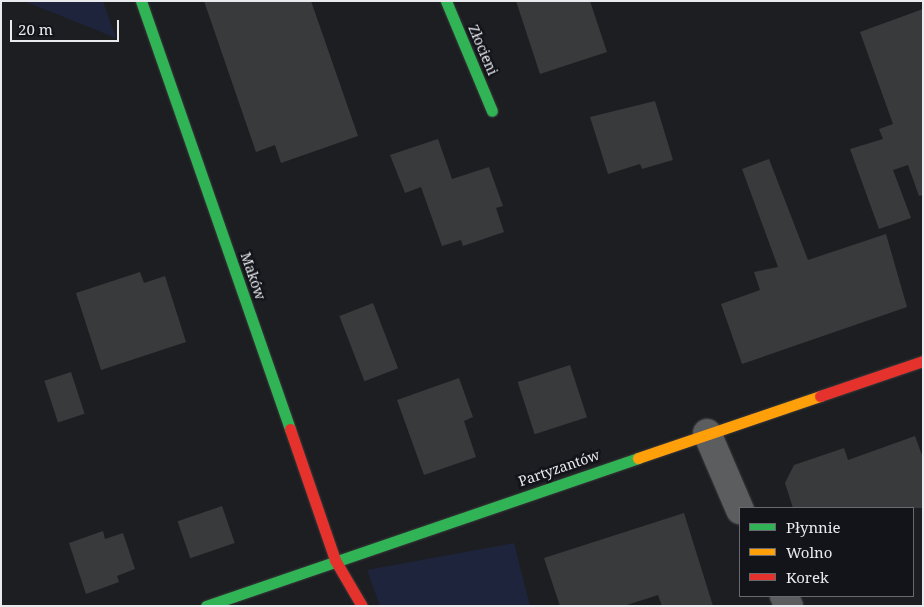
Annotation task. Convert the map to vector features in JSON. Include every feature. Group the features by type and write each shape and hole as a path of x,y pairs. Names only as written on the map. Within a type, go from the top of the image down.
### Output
{"street":[{"name":"Maków","path":"141,1 335,560 362,606"},
{"name":"Złocieni","path":"446,1 492,111"},
{"name":"Partyzantów","path":"206,606 335,560 923,361"},
{"path":"707,434 739,508"}],"shaded area":[{"path":"24,1 103,1 116,38"},
{"path":"514,543 530,606 380,606 367,570"}],"building":[{"path":"204,1 311,1 358,136 281,163 275,145 256,152"},
{"path":"516,1 590,1 607,52 540,74"},
{"path":"923,9 923,195 919,196 908,165 893,170 911,218 879,229 850,149 883,139 879,129 893,124 860,32"},
{"path":"655,101 673,160 642,169 640,164 608,174 590,117"},
{"path":"438,139 452,179 489,167 503,206 496,208 504,232 463,246 461,240 442,246 421,187 405,193 390,155"},
{"path":"769,159 808,260 886,234 907,307 742,364 721,304 760,290 754,272 778,267 742,169"},
{"path":"140,272 144,283 165,276 186,342 101,370 76,293"},
{"path":"373,303 398,368 364,381 339,316"},
{"path":"570,365 587,417 535,434 518,382"},
{"path":"71,372 85,414 58,422 44,381"},
{"path":"459,378 473,417 464,421 476,457 424,475 397,400"},
{"path":"915,436 923,458 923,508 793,507 785,483 794,465 844,448 848,460"},
{"path":"222,506 235,543 190,558 178,521"},
{"path":"684,513 713,606 662,606 658,595 624,606 560,606 544,558"},
{"path":"103,531 105,539 123,533 135,569 117,576 119,582 86,594 69,543"}],"traffic: fast":[{"path":"141,1 290,429"},
{"path":"446,1 492,111"},
{"path":"206,606 638,458"}],"traffic: slow":[{"path":"638,458 820,396"}],"traffic: jam":[{"path":"820,396 923,361"},
{"path":"290,429 335,560 362,606"}]}
